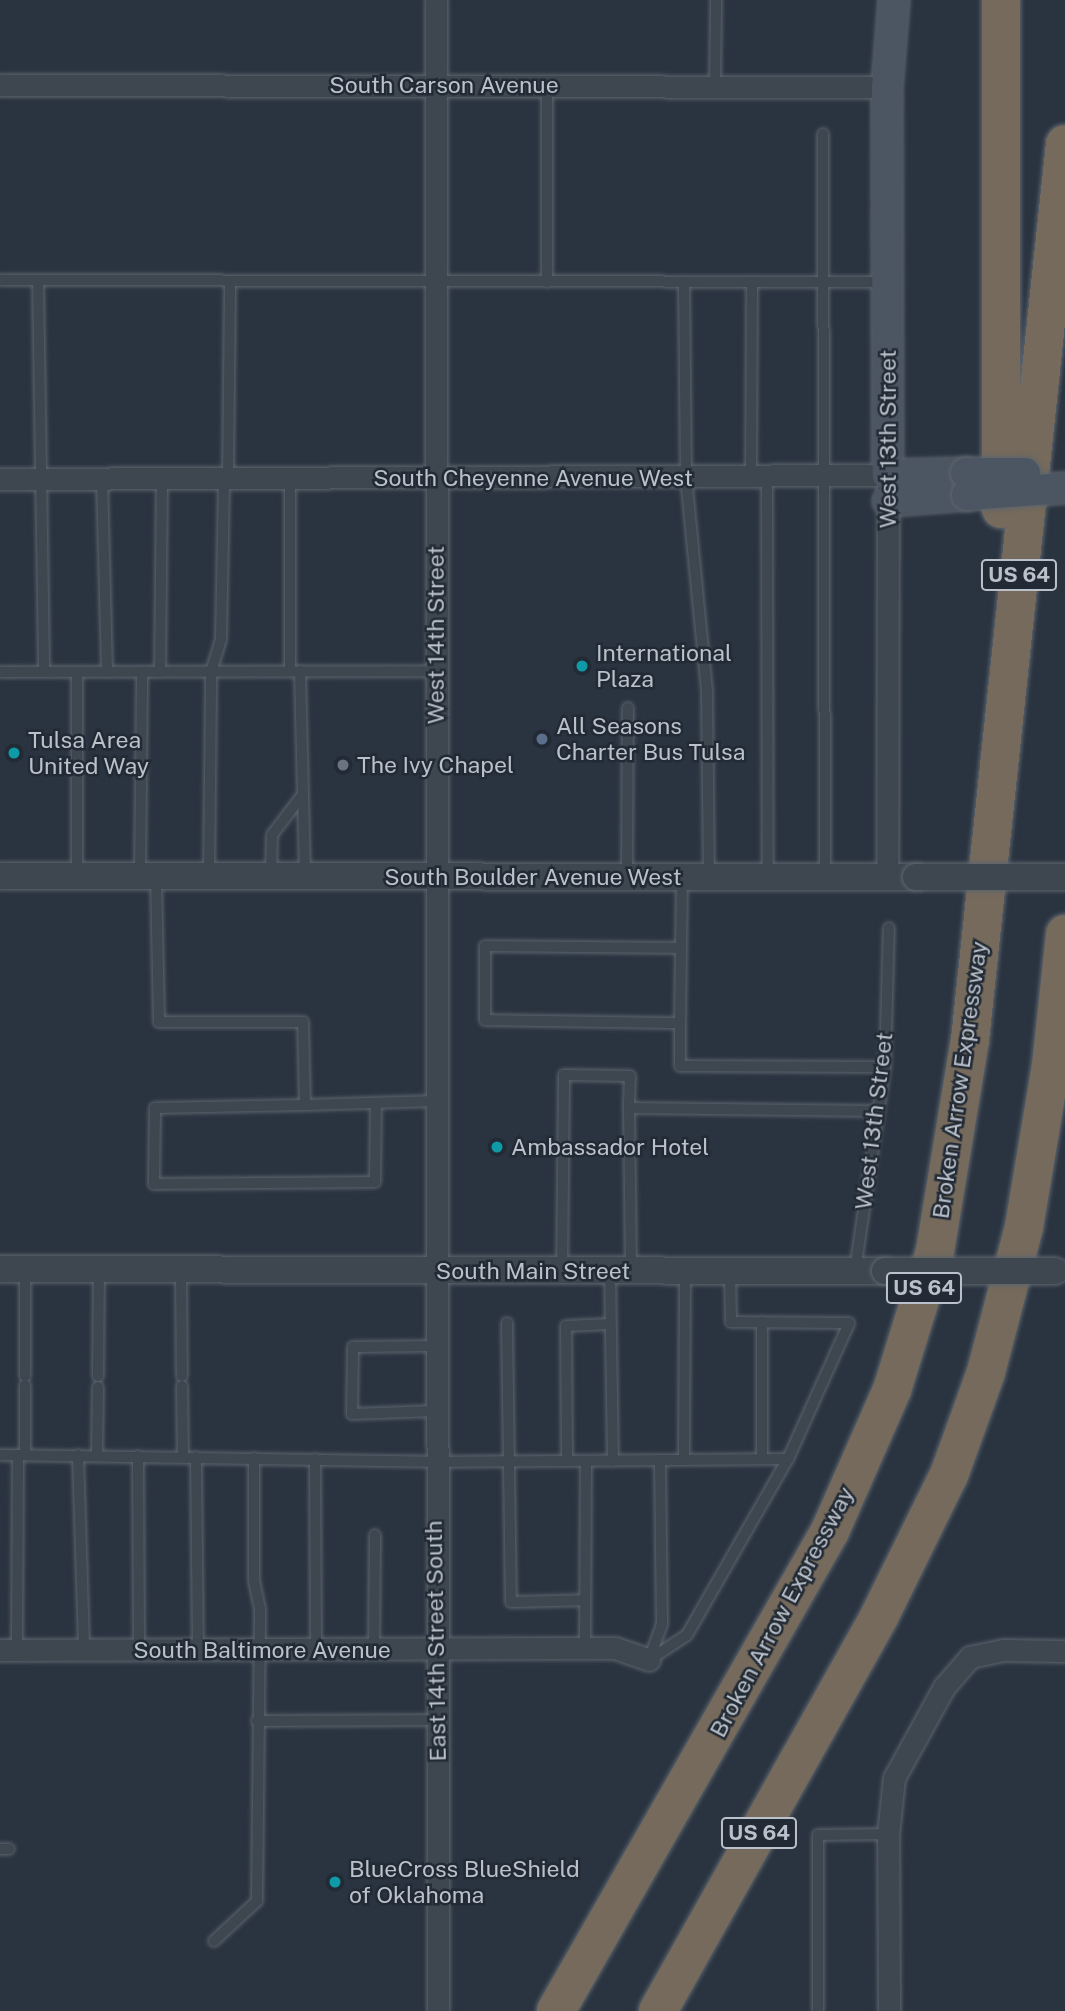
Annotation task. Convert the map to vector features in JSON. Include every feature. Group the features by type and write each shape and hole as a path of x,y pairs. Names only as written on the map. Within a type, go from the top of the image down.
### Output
{"highway":[{"path":"993,817 1003,423 1000,2"},
{"name":"Broken Arrow Expressway","path":"556,2011 812,1565 892,1390 935,1251 958,1132 1065,144"},
{"name":"US 64","path":"658,2011 879,1617 949,1475 993,1349 1027,1214 1051,1066 1065,934"}],"main road":[{"name":"West 13th Street","path":"888,488 887,87 894,0"},
{"name":"South Cheyenne Avenue West","path":"888,488 966,484 1065,474"},
{"path":"966,484 1065,488"}],"street":[{"name":"West 14th Street","path":"435,1270 437,876 433,282 436,0"},
{"name":"South Carson Avenue","path":"0,85 887,87"},
{"name":"South Cheyenne Avenue West","path":"0,479 824,476 888,488"},
{"name":"West 13th Street","path":"887,877 888,488"},
{"name":"South Boulder Avenue West","path":"0,876 1065,877"},
{"name":"South Main Street","path":"13,1268 1060,1271"},
{"name":"East 14th Street South","path":"435,1270 438,2011"},
{"name":"South Baltimore Avenue","path":"9,1650 615,1648 649,1660"},
{"path":"889,2011 888,1834 894,1777 958,1667 985,1652 1065,1651"}],"lane":[{"path":"715,86 716,0"},
{"path":"547,85 547,282"},
{"path":"823,134 825,877"},
{"path":"0,280 888,282"},
{"path":"38,281 44,672"},
{"path":"209,876 211,672 221,639 230,281"},
{"path":"684,282 686,477 707,691 709,877"},
{"path":"752,282 768,877"},
{"path":"102,479 107,672"},
{"path":"160,672 162,479"},
{"path":"290,479 295,671 305,876"},
{"path":"0,672 436,671"},
{"path":"77,672 77,876"},
{"path":"142,672 148,876 159,1022 303,1021 305,1105"},
{"path":"627,877 628,708"},
{"path":"271,876 272,835 301,797"},
{"path":"682,877 680,1066 885,1068"},
{"name":"West 13th Street","path":"854,1271 885,1068 889,928"},
{"path":"680,1023 485,1020 485,946 681,948"},
{"path":"562,1270 564,1075 630,1076 621,1271 610,1324 613,1461"},
{"path":"376,1105 375,1182 154,1184 155,1108 376,1105 436,1101"},
{"path":"629,1108 879,1111"},
{"path":"9,1650 25,1381 13,1268"},
{"path":"97,1456 99,1269"},
{"path":"181,1269 183,1457"},
{"path":"684,1460 685,1270"},
{"path":"649,1660 687,1635 788,1459 849,1324 731,1322 730,1270"},
{"path":"762,1322 762,1459"},
{"path":"507,1324 511,1601 585,1600"},
{"path":"567,1461 566,1326 610,1324"},
{"path":"435,1346 353,1347 352,1414 435,1411"},
{"path":"0,1455 434,1462 788,1459"},
{"path":"78,1455 84,1650"},
{"path":"138,1456 139,1650"},
{"path":"196,1457 198,1651"},
{"path":"215,1941 257,1901 254,1458"},
{"path":"315,1460 316,1651"},
{"path":"649,1660 662,1625 660,1460"},
{"path":"585,1648 586,1461"},
{"path":"374,1650 375,1535"},
{"path":"257,1721 438,1720"},
{"path":"818,2011 818,1835 888,1834"}],"place":[{"name":"International Plaza","path":"582,666"},
{"name":"All Seasons Charter Bus Tulsa","path":"542,739"},
{"name":"Tulsa Area United Way","path":"14,753"},
{"name":"The Ivy Chapel","path":"343,765"},
{"name":"Ambassador Hotel","path":"497,1147"},
{"name":"BlueCross BlueShield of Oklahoma","path":"335,1882"}]}
